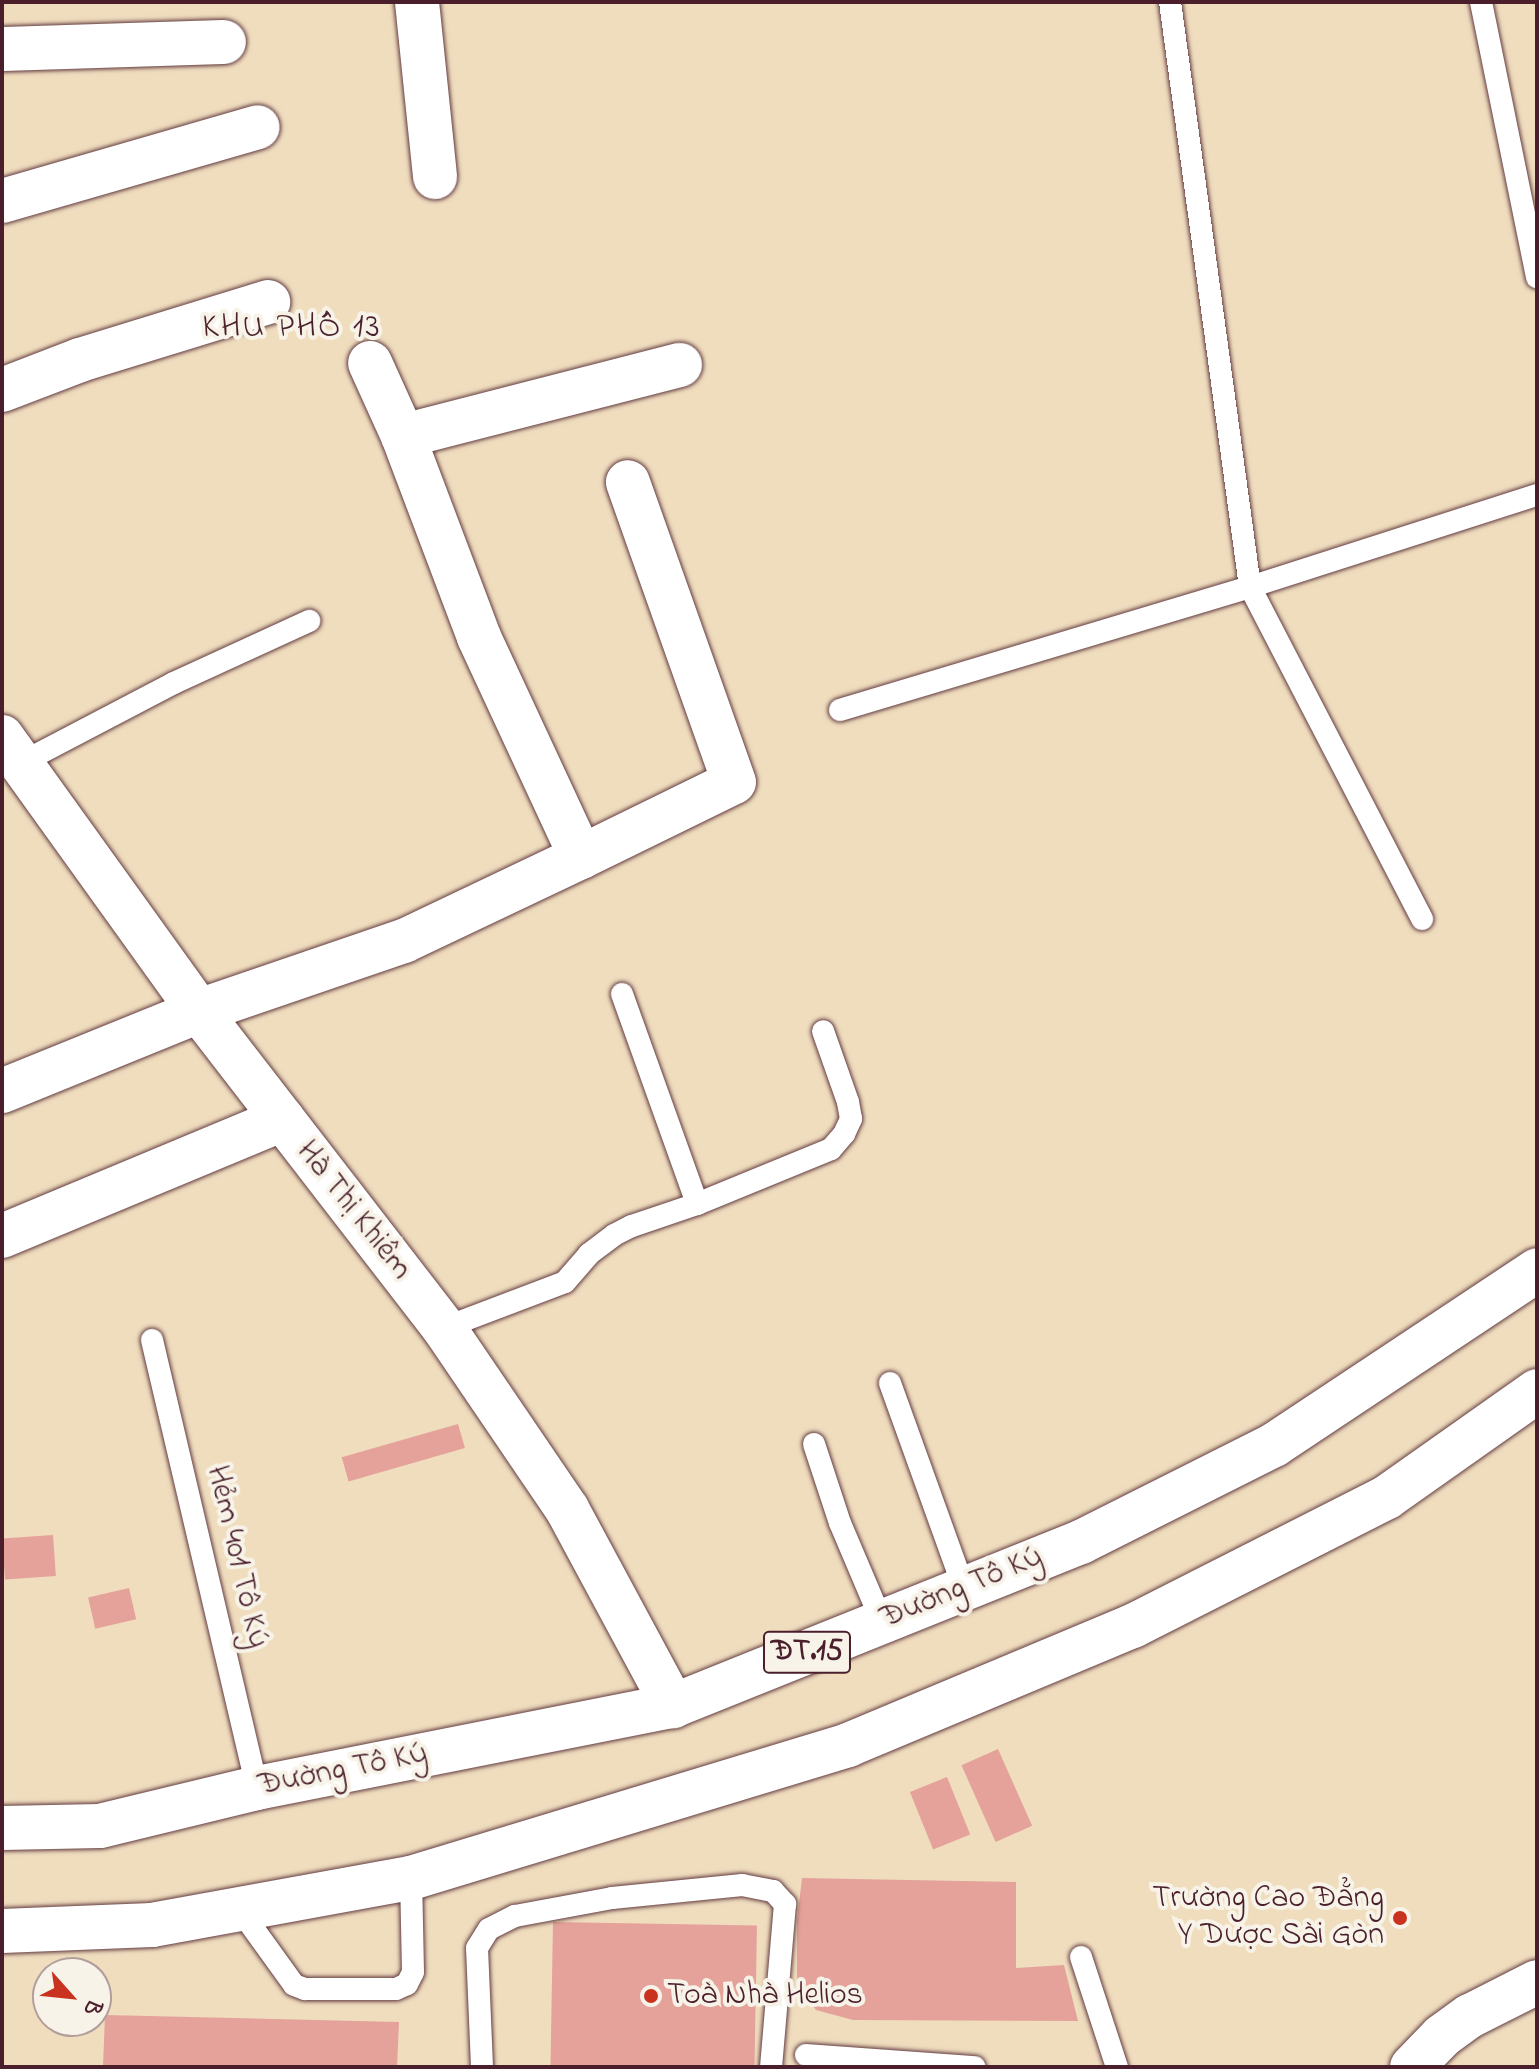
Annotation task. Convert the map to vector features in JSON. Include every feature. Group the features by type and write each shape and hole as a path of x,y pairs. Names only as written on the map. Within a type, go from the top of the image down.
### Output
{"street":[{"path":"417,2 435,177"},
{"path":"2,49 224,42"},
{"path":"2,201 258,127"},
{"path":"2,390 80,360 268,302"},
{"path":"370,363 403,436 479,637 581,857"},
{"path":"403,436 680,365"},
{"path":"2,1091 199,1011 404,941 734,782 628,482"},
{"name":"Hà Thị Khiêm","path":"12,750 199,1011 444,1328 567,1509 673,1706"},
{"path":"2,1236 283,1119"},
{"name":"Đường Tô Ký","path":"2,1828 100,1826 257,1788 673,1706 1081,1542 1274,1445 1537,1270"},
{"path":"2,1931 152,1925 411,1878 848,1745 1133,1626 1387,1497 1537,1391"},
{"path":"1412,2067 1442,2036 1470,2016 1537,1982"}],"lane":[{"path":"1170,2 1250,587 1422,919"},
{"path":"1481,2 1537,277"},
{"path":"840,710 1250,587 1537,495"},
{"path":"12,750 174,683 309,621"},
{"path":"622,994 697,1204"},
{"path":"444,1328 565,1282 589,1254 632,1226 697,1204 831,1149 844,1134 851,1119 823,1031"},
{"name":"Hẻm 401 Tô Ký","path":"152,1340 257,1788"},
{"path":"890,1383 964,1588"},
{"path":"814,1444 840,1523 882,1622"},
{"path":"240,1910 294,1985 305,1989 396,1989 407,1984 413,1972 411,1878"},
{"path":"482,2067 477,1948 489,1929 515,1916 612,1898 742,1885 773,1891 785,1904 771,2067"},
{"path":"1081,1957 1117,2067"},
{"path":"774,2028 806,2061 975,2067"}],"building":[{"path":"458,1424 465,1448 349,1481 342,1457"},
{"path":"53,1535 56,1576 5,1579 2,1539"},
{"path":"129,1588 136,1619 95,1629 88,1597"},
{"path":"998,1749 1032,1826 996,1842 961,1765"},
{"path":"947,1777 970,1834 933,1849 910,1792"},
{"path":"802,1878 1016,1882 1016,1968 1064,1965 1078,2021 853,2020 816,2010 797,1983 797,1921"},
{"name":"Toà Nhà Helios","path":"553,1922 757,1926 755,2067 550,2067"},
{"path":"112,2015 399,2022 397,2067 103,2067 104,2037 112,2037"}],"place":[{"name":"Trường Cao Đẳng Y Dược Sài Gòn","path":"1400,1918"},
{"name":"Toà Nhà Helios","path":"651,1996"}],"district":[{"name":"KHU PHỐ 13","path":"292,329"}]}
